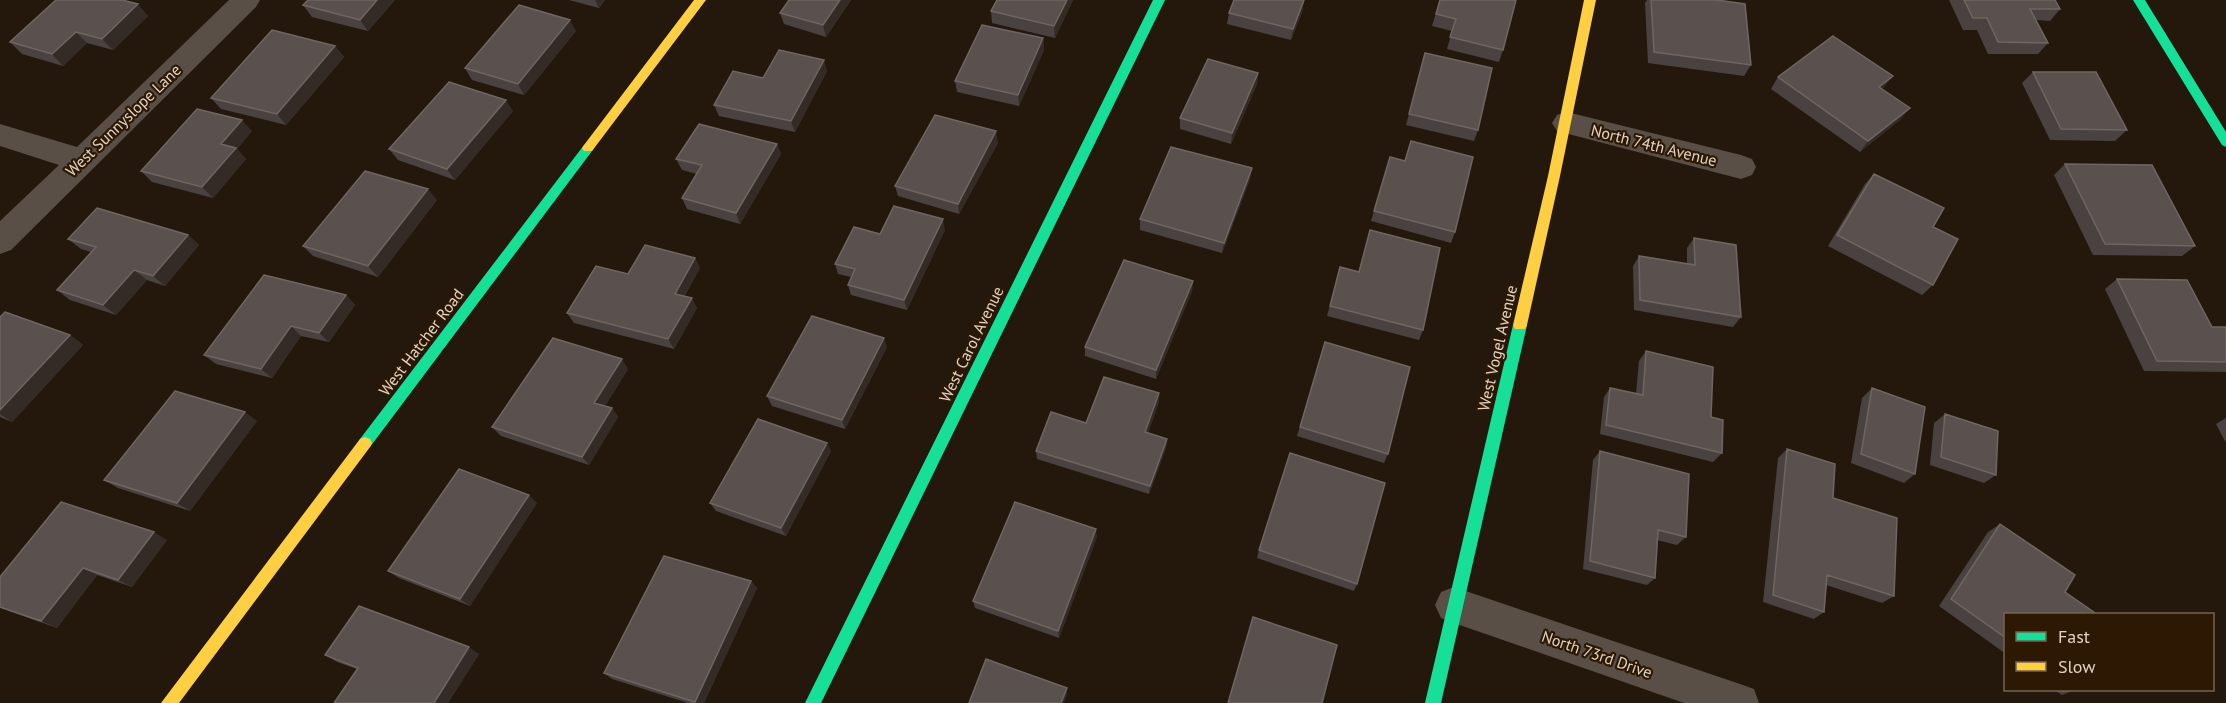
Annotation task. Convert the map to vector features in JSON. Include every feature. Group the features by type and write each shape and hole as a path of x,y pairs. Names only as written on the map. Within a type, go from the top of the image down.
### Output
{"street":[{"name":"West Sunnyslope Lane","path":"0,241 246,0"},
{"name":"West Hatcher Road","path":"169,703 700,0"},
{"name":"West Carol Avenue","path":"813,703 1159,0"},
{"name":"West Vogel Avenue","path":"1433,703 1567,123 1590,0"},
{"path":"2139,0 2226,142"},
{"name":"North 74th Avenue","path":"1567,123 1741,168"},
{"path":"0,135 81,160"},
{"name":"North 73rd Drive","path":"1454,605 1740,703"}],"building":[{"path":"56,0 122,0 138,4 102,39 76,32 52,54 10,42"},
{"path":"308,0 377,0 360,20 303,5"},
{"path":"789,0 840,0 823,25 780,13"},
{"path":"997,0 1067,0 1054,26 991,11"},
{"path":"1234,0 1304,0 1293,29 1229,13"},
{"path":"1440,0 1516,0 1503,50 1450,37 1456,19 1436,14"},
{"path":"1651,0 1717,0 1745,4 1751,65 1654,52"},
{"path":"1964,0 2055,0 2060,9 2030,9 2048,43 1998,42 1987,18 1973,18"},
{"path":"519,5 570,20 518,84 465,68"},
{"path":"982,25 1043,38 1018,95 955,81"},
{"path":"272,30 335,46 277,114 211,98"},
{"path":"1833,36 1893,76 1879,87 1910,108 1868,141 1778,77"},
{"path":"779,50 824,60 791,121 714,105 733,71 763,78"},
{"path":"1425,53 1492,68 1478,130 1409,114"},
{"path":"1208,59 1258,73 1232,133 1180,118"},
{"path":"2033,72 2096,72 2127,130 2061,129"},
{"path":"449,82 506,100 447,169 389,149"},
{"path":"197,109 242,120 221,144 236,148 202,187 141,171"},
{"path":"935,115 996,131 958,204 895,186"},
{"path":"699,124 777,144 736,213 682,198 702,165 676,159"},
{"path":"1411,141 1473,157 1455,232 1374,211 1390,157 1405,161"},
{"path":"1171,147 1252,168 1224,243 1140,219"},
{"path":"2065,164 2152,165 2195,246 2105,244"},
{"path":"365,171 428,189 368,266 303,246"},
{"path":"1874,174 1944,208 1933,227 1958,239 1933,285 1837,235"},
{"path":"894,206 943,219 904,300 848,285 855,269 835,264 854,227 880,234"},
{"path":"97,208 188,235 153,276 134,270 103,305 57,290 96,247 68,239"},
{"path":"1370,230 1440,248 1423,330 1330,306 1340,267 1359,272"},
{"path":"1694,238 1736,245 1741,317 1640,300 1639,256 1695,265"},
{"path":"645,245 695,258 675,294 692,298 668,339 567,313 596,266 628,274"},
{"path":"1124,260 1193,281 1156,370 1085,347"},
{"path":"264,275 346,295 319,333 291,326 261,369 204,355"},
{"path":"2117,279 2187,280 2212,327 2226,327 2226,362 2157,361"},
{"path":"5,312 70,335 0,410 0,317"},
{"path":"812,316 884,338 842,420 767,396"},
{"path":"553,338 622,359 594,403 612,408 582,457 492,427"},
{"path":"1325,342 1410,367 1388,454 1300,427"},
{"path":"1646,351 1713,367 1711,417 1723,420 1722,453 1606,425 1610,388 1643,395"},
{"path":"1104,377 1159,393 1145,432 1167,439 1150,486 1036,451 1051,412 1086,423"},
{"path":"1872,388 1925,407 1915,474 1861,454"},
{"path":"175,391 245,412 177,503 104,480"},
{"path":"1945,414 1998,431 1996,475 1941,457"},
{"path":"758,419 827,443 781,528 710,503"},
{"path":"1787,449 1835,464 1833,498 1897,518 1894,596 1827,575 1824,612 1773,595"},
{"path":"1600,451 1689,474 1686,537 1658,530 1655,578 1590,561"},
{"path":"1290,453 1385,483 1357,584 1259,550"},
{"path":"459,469 529,495 460,599 388,571"},
{"path":"61,502 154,532 118,580 83,568 41,621 0,607 0,577"},
{"path":"1015,502 1096,529 1058,631 973,601"},
{"path":"2000,524 2075,575 2065,592 2095,613 2004,613 2004,637 1951,599"},
{"path":"664,556 751,581 695,702 604,673"},
{"path":"359,606 469,647 434,703 334,703 358,668 325,655"},
{"path":"1253,617 1337,645 1322,703 1228,703"},
{"path":"986,659 1067,688 1061,703 969,703"}],"traffic: fast":[{"path":"813,703 1159,0"},
{"path":"2139,0 2226,142"},
{"path":"365,443 588,148"},
{"path":"1433,703 1520,325"}],"traffic: slow":[{"path":"588,148 700,0"},
{"path":"1520,325 1554,176 1590,0"},
{"path":"169,703 365,443"}]}
